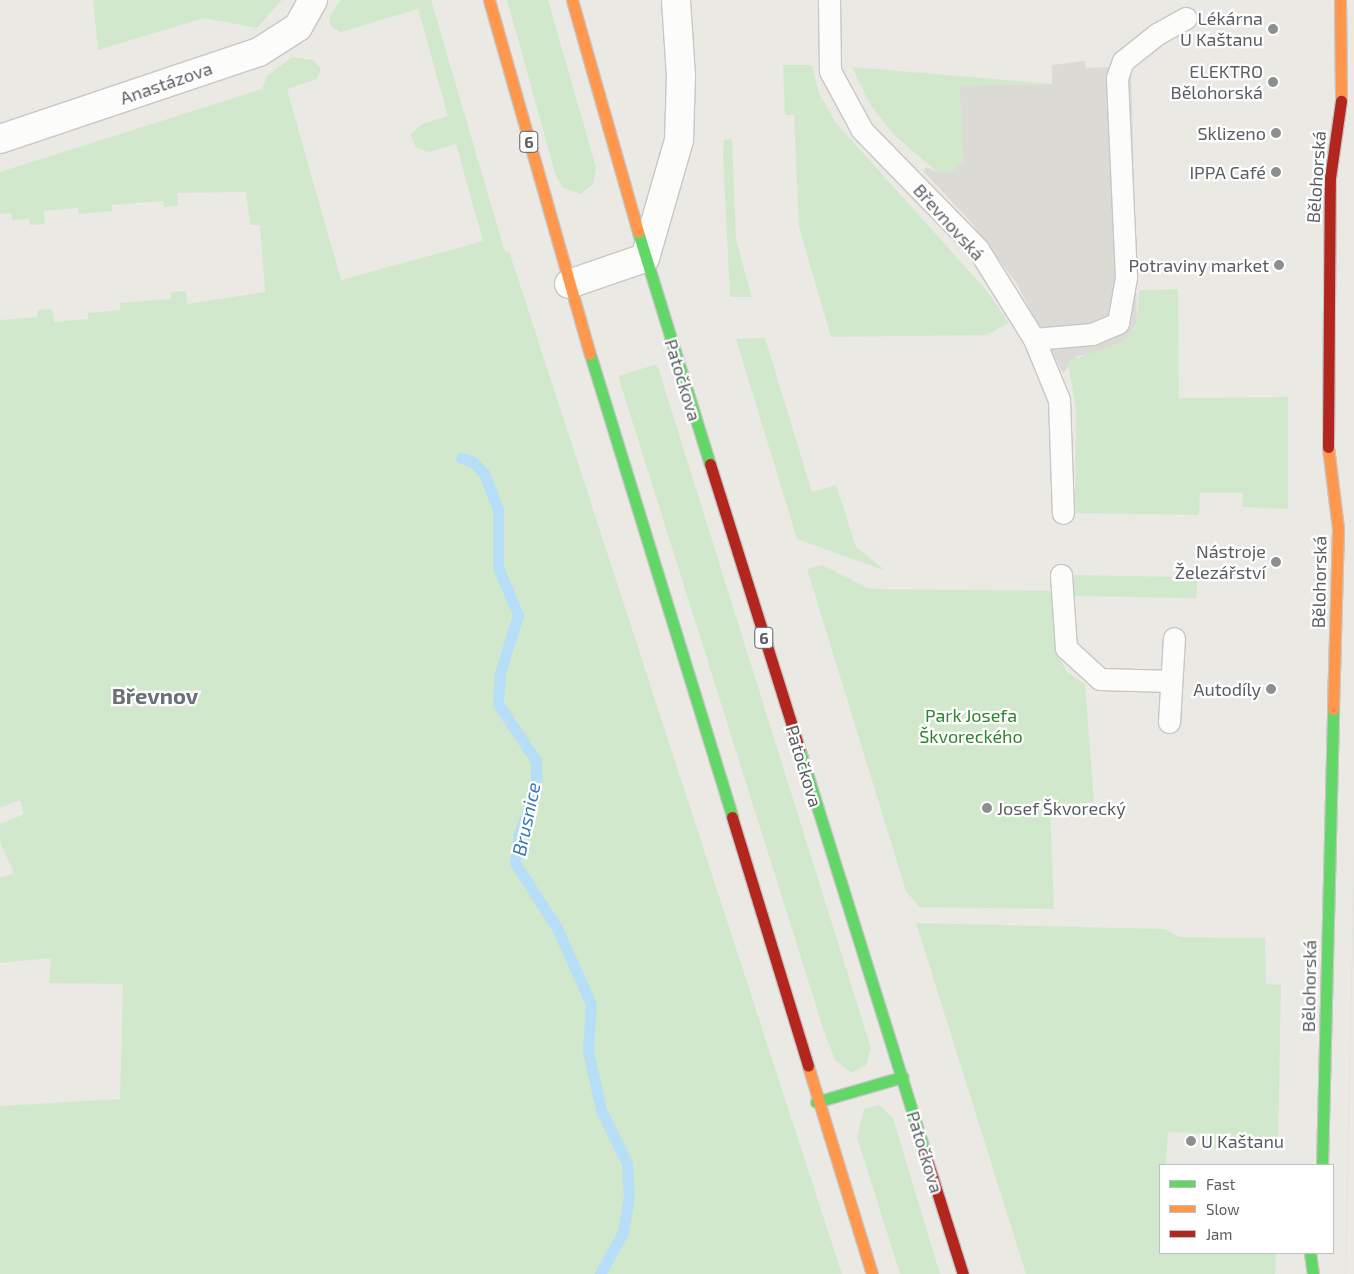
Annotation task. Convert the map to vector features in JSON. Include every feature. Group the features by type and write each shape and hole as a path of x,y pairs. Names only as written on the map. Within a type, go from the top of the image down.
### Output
{"main road":[{"name":"6","path":"489,0 569,284 816,1102 872,1274"},
{"name":"Patočkova","path":"572,0 645,258 963,1274"},
{"name":"Bělohorská","path":"1322,1164 1338,529 1328,446 1330,178 1343,83 1340,0"},
{"path":"816,1102 902,1077"},
{"path":"1310,1254 1314,1274"}],"street":[{"name":"Anastázova","path":"0,139 260,52 298,27 313,0"},
{"path":"569,284 645,258 679,140 681,76 676,0"}],"lane":[{"name":"Břevnovská","path":"829,0 830,71 862,130 978,249 1034,339 1060,400 1063,512"},
{"path":"1034,339 1092,334 1118,322 1126,276 1117,78 1123,62 1156,34 1186,18"},
{"path":"1061,575 1066,648 1100,679 1171,681"},
{"path":"1169,722 1174,638"}],"shaded area":[{"path":"1085,61 1086,68 1131,66 1137,322 1126,341 1102,352 1077,356 1063,373 1017,284 971,222 923,171 926,167 937,172 963,162 959,85 1052,84 1052,65"}],"green space":[{"path":"93,0 282,0 257,28 204,18 98,50"},
{"path":"340,0 431,0 505,252 509,251 842,1274 0,1274 0,1106 120,1099 123,984 49,983 51,958 0,963 0,878 14,873 0,842 0,824 24,814 20,800 0,808 0,320 38,317 37,310 52,309 54,322 88,319 88,313 120,310 120,303 171,299 171,292 186,291 187,304 265,292 260,225 250,225 246,192 177,193 178,206 164,207 163,201 112,205 112,211 79,214 78,208 44,211 45,224 30,225 29,219 12,220 11,213 0,214 0,172 262,89 267,76 292,57 313,60 321,69 317,79 287,89 341,280 483,241 456,144 429,152 415,147 411,134 422,124 448,116 418,9 341,32 331,27 329,18"},
{"path":"507,0 548,0 596,167 593,185 580,194 562,187 555,173"},
{"path":"783,65 812,65 819,93 836,123 987,291 1009,323 986,335 831,337 799,227 794,115 785,115"},
{"path":"852,67 1052,84 960,86 963,162 950,173 937,172 894,135 871,106"},
{"path":"732,139 736,240 752,297 730,297 723,156 724,140"},
{"path":"1178,289 1179,398 1288,397 1288,509 1242,507 1243,493 1200,493 1199,515 1075,513 1076,410 1068,361 1126,341 1137,322 1139,290"},
{"path":"765,338 812,492 836,485 856,547 886,571 797,539 736,339"},
{"path":"657,364 871,1048 866,1065 852,1073 835,1060 824,1031 618,376"},
{"name":"Park Josefa Škvoreckého","path":"822,565 870,589 1053,591 1057,654 1067,672 1085,684 1094,802 1050,807 1054,909 919,907 906,891 807,569"},
{"path":"1074,575 1197,577 1197,598 1074,596"},
{"path":"916,923 1165,929 1179,937 1265,938 1266,984 1281,985 1278,1151 1214,1149 1215,1134 1168,1132 1166,1164 1159,1164 1159,1254 1276,1254 1275,1274 1026,1274"},
{"path":"879,1105 893,1118 940,1274 900,1274 857,1137 864,1109"}],"waterway":[{"name":"Brusnice","path":"461,458 473,462 484,473 498,509 498,567 518,615 500,673 498,704 536,761 536,788 519,834 515,863 557,928 591,1004 588,1051 601,1110 627,1163 629,1197 623,1232 600,1274"}],"tram line":[{"path":"1345,1274 1354,838"}],"traffic: fast":[{"path":"638,232 710,464"},
{"path":"590,354 732,817"},
{"path":"1322,1164 1333,709"},
{"path":"799,748 926,1157"},
{"path":"816,1102 902,1077"},
{"path":"1310,1254 1313,1274"}],"traffic: slow":[{"path":"489,0 590,354"},
{"path":"572,0 638,232"},
{"path":"1340,0 1341,101"},
{"path":"1328,447 1338,529 1333,709"},
{"path":"808,1066 872,1274"}],"traffic: jam":[{"path":"1328,447 1330,178 1341,101"},
{"path":"710,464 799,748"},
{"path":"732,817 808,1066"},
{"path":"926,1157 963,1274"}],"place":[{"name":"Lékárna U Kaštanu","path":"1273,29"},
{"name":"ELEKTRO Bělohorská","path":"1273,82"},
{"name":"Sklizeno","path":"1276,133"},
{"name":"IPPA Café","path":"1276,172"},
{"name":"Potraviny market","path":"1279,265"},
{"name":"Nástroje Železářství","path":"1276,562"},
{"name":"Autodíly","path":"1271,689"},
{"name":"Josef Škvorecký","path":"987,808"},
{"name":"U Kaštanu","path":"1191,1141"}],"district":[{"name":"Břevnov","path":"155,696"}]}
